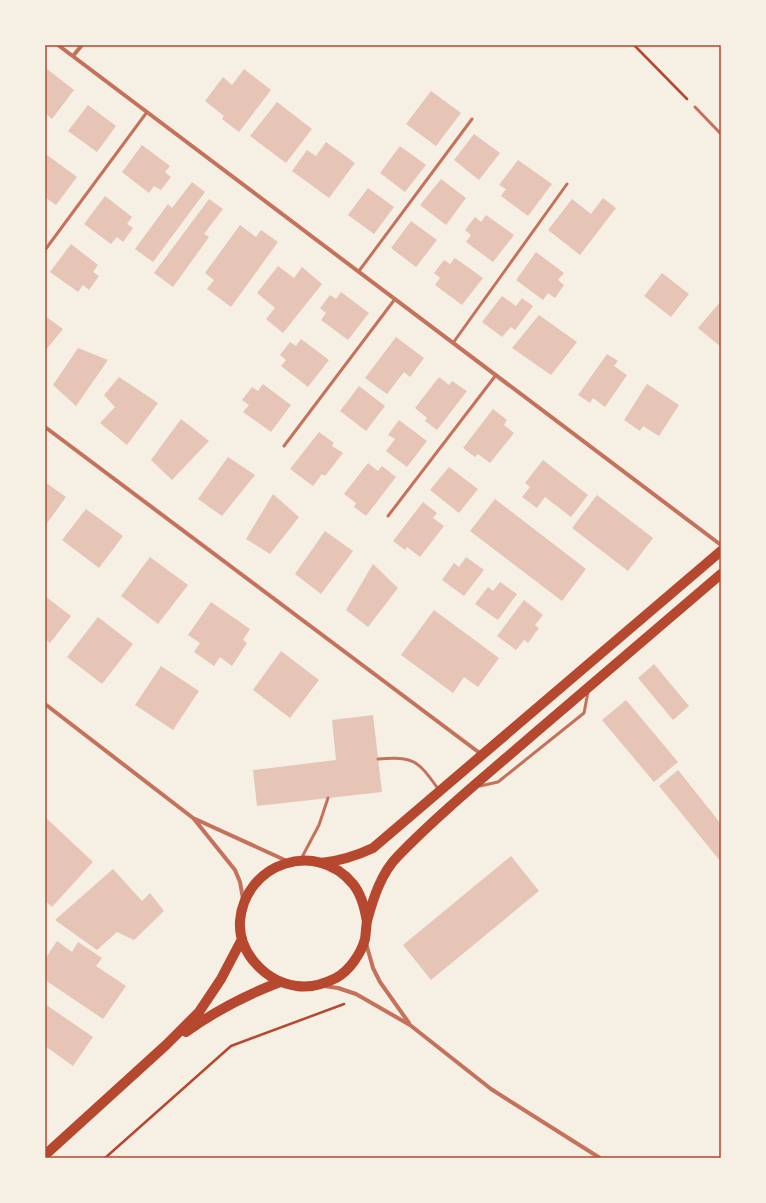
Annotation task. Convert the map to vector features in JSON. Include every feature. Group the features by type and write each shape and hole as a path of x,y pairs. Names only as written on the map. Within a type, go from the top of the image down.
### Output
{"main road":[{"path":"721,551 481,754 373,848 356,856 338,861 321,863 300,860 289,862 270,870 265,874 254,884 244,901 240,922 242,940 250,957 263,972 280,982 297,986 316,986 337,977 354,961 365,940 367,922 377,891 390,865 397,857 472,787 721,574"},
{"path":"321,863 339,871 354,885 364,902 367,922"},
{"path":"45,1155 166,1045 199,1012 231,963 242,940"},
{"path":"166,1045 195,1025 238,1000 280,982"}],"street":[{"path":"58,45 721,545"},
{"path":"73,56 82,45"},
{"path":"45,427 481,754"},
{"path":"45,704 193,818 289,862"},
{"path":"193,818 235,870 240,882 244,901"},
{"path":"365,940 373,968 380,982 410,1025"},
{"path":"316,986 338,988 356,994 410,1025 491,1089 600,1158"}],"lane":[{"path":"695,107 721,134"},
{"path":"45,250 147,112"},
{"path":"359,271 472,119"},
{"path":"453,343 567,184"},
{"path":"284,446 395,299"},
{"path":"388,516 496,375"},
{"path":"472,787 498,782 584,713 588,687"},
{"path":"378,759 404,758 418,764 440,791"},
{"path":"300,860 318,825 328,798"}],"path":[{"path":"634,45 695,107"},
{"path":"105,1158 231,1046 346,1003"}],"building":[{"path":"47,69 74,90 52,119 45,113 45,72"},
{"path":"244,69 271,90 239,132 222,119 224,116 205,101 223,77 232,85"},
{"path":"431,91 461,113 436,146 406,124"},
{"path":"277,102 312,129 286,163 250,136"},
{"path":"88,105 116,126 97,152 68,131"},
{"path":"474,134 500,153 479,180 454,160"},
{"path":"326,142 355,163 329,198 292,171 307,150 316,156"},
{"path":"142,145 170,166 165,172 171,177 161,190 154,186 149,193 122,172"},
{"path":"400,146 426,165 405,192 380,173"},
{"path":"47,155 77,177 56,205 45,197 45,157"},
{"path":"518,160 552,184 528,216 501,196 506,189 499,185"},
{"path":"441,179 466,198 446,225 420,205"},
{"path":"192,182 205,192 153,262 135,249 168,204 172,208"},
{"path":"368,188 394,207 374,234 348,215"},
{"path":"105,196 132,217 127,224 133,228 123,242 117,237 111,244 84,224"},
{"path":"603,198 616,208 580,255 548,230 572,199 591,214"},
{"path":"209,199 223,209 204,234 209,237 173,287 154,273"},
{"path":"486,215 514,235 493,262 466,242 471,235 465,230 475,217 481,222"},
{"path":"411,221 437,240 416,267 391,248"},
{"path":"240,225 256,237 261,230 278,242 231,307 207,289 214,280 205,273"},
{"path":"71,244 98,265 93,272 99,276 89,290 83,285 78,292 50,272"},
{"path":"536,252 564,273 558,280 564,285 555,298 548,293 543,300 516,280"},
{"path":"455,258 483,278 462,305 435,285 440,278 434,273 444,260 450,264"},
{"path":"278,266 294,278 302,267 322,284 283,333 266,319 275,308 257,293"},
{"path":"662,273 689,294 671,317 644,296"},
{"path":"341,292 369,313 348,340 321,320 326,313 320,308 330,295 336,299"},
{"path":"502,296 516,306 522,298 533,306 515,330 511,327 502,337 482,322"},
{"path":"721,301 721,347 698,328"},
{"path":"539,315 577,342 551,375 512,348"},
{"path":"45,316 63,329 45,351"},
{"path":"396,337 424,358 410,377 404,372 387,394 365,378"},
{"path":"301,339 329,360 308,387 281,366 286,360 280,355 290,342 296,346"},
{"path":"78,348 108,360 76,406 53,385"},
{"path":"607,354 618,361 614,366 627,375 605,407 593,398 590,403 578,395"},
{"path":"119,377 158,403 127,445 100,423 115,407 104,395"},
{"path":"439,377 449,385 452,381 467,391 437,430 425,421 427,418 415,408"},
{"path":"263,384 291,405 271,432 243,412 249,405 242,400 252,387 258,391"},
{"path":"647,384 679,405 659,436 643,426 640,431 624,420"},
{"path":"359,386 385,406 366,431 340,411"},
{"path":"493,409 507,420 504,425 514,433 490,463 478,454 475,457 463,448"},
{"path":"181,419 209,441 172,480 151,460"},
{"path":"399,420 427,441 407,467 386,451 395,439 388,435"},
{"path":"319,432 334,443 332,446 343,453 325,476 322,474 313,486 290,469"},
{"path":"228,457 255,475 222,516 198,499"},
{"path":"543,460 588,495 571,517 545,497 537,508 522,497 530,487 525,483"},
{"path":"368,463 378,471 382,466 396,477 366,516 354,507 356,503 344,494"},
{"path":"449,467 478,489 459,513 430,490"},
{"path":"45,482 66,497 45,526"},
{"path":"273,494 299,517 270,554 246,539"},
{"path":"597,495 653,538 628,571 572,528"},
{"path":"495,499 586,569 562,601 470,531"},
{"path":"423,502 437,513 433,518 444,526 420,557 407,547 405,550 393,541"},
{"path":"86,509 123,536 99,568 62,540"},
{"path":"325,531 353,551 321,594 295,574"},
{"path":"150,557 188,585 158,624 121,596"},
{"path":"466,557 484,570 464,596 442,580 454,563 459,567"},
{"path":"373,564 398,588 368,627 346,610"},
{"path":"500,582 517,594 498,620 475,604 488,587 493,591"},
{"path":"45,596 71,616 50,643 45,639"},
{"path":"524,600 543,615 535,625 539,628 528,643 524,640 516,650 497,636"},
{"path":"211,602 250,629 243,640 247,643 232,666 220,657 214,666 194,652 200,643 188,635"},
{"path":"434,610 499,658 478,687 464,677 453,693 401,655"},
{"path":"98,617 133,644 102,684 67,657"},
{"path":"281,651 319,680 290,718 253,690"},
{"path":"654,664 689,706 673,720 638,678"},
{"path":"161,666 199,691 173,730 135,705"},
{"path":"626,700 678,762 654,782 602,720"},
{"path":"373,715 382,792 257,806 253,770 336,760 332,720"},
{"path":"678,770 721,824 721,862 659,786"},
{"path":"45,817 93,862 52,907 45,901"},
{"path":"511,856 539,891 431,980 403,945"},
{"path":"113,869 142,901 150,893 164,911 134,940 117,932 97,950 55,920"},
{"path":"57,941 72,952 78,942 102,958 96,966 126,986 103,1019 45,980 45,959"},
{"path":"45,1004 93,1037 73,1066 45,1046"}]}
